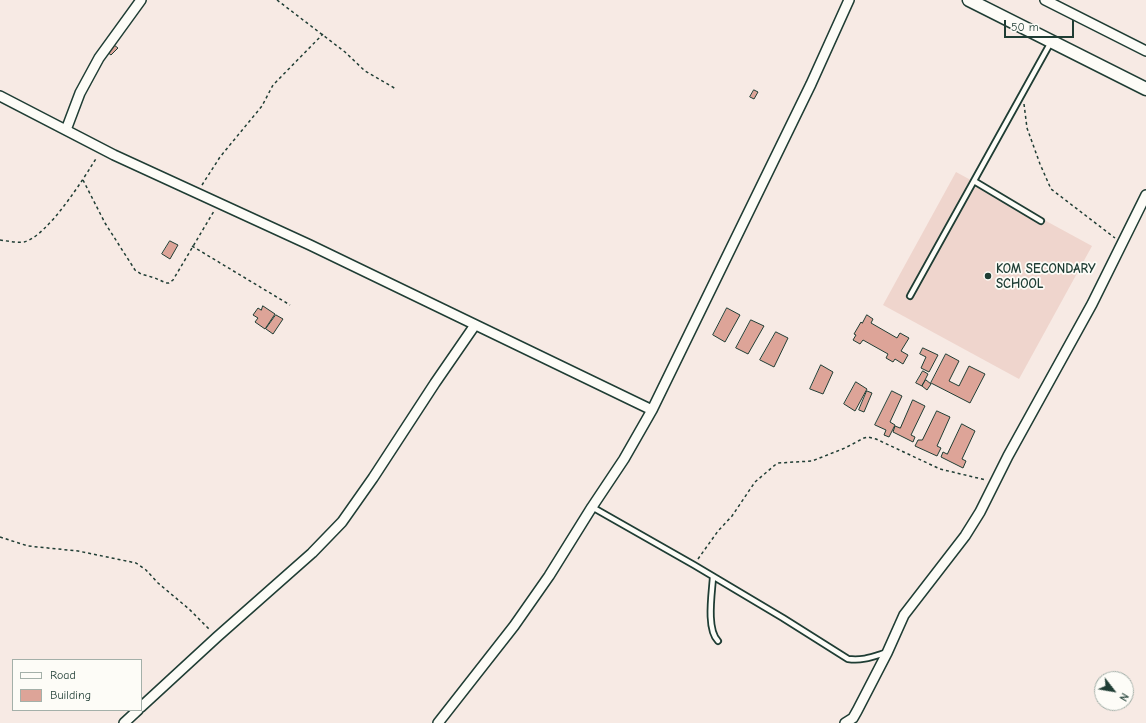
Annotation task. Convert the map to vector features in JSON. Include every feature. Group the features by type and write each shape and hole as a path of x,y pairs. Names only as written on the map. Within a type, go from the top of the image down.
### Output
{"main road":[{"path":"969,0 1146,89"}],"street":[{"path":"66,130 80,93 99,58 141,0"},
{"path":"438,723 514,626 549,576 624,460 652,410 811,84 849,0"},
{"path":"1045,0 1146,51"},
{"path":"0,96 102,149 310,246 652,410"},
{"path":"845,723 853,718 858,711 904,615 972,525 1092,304 1146,195"},
{"path":"142,706 312,553 342,522 373,478 434,383 475,325"},
{"path":"124,723 137,711"}],"lane":[{"path":"910,296 1051,41"},
{"path":"974,181 1042,221"},
{"path":"592,508 694,565 848,659 867,659 887,652"},
{"path":"713,577 712,625 713,635 718,641"}],"path":[{"path":"277,0 345,52 365,71 396,89"},
{"path":"197,193 220,157 262,106 273,85 322,34"},
{"path":"1022,94 1028,128 1040,164 1051,189 1123,244"},
{"path":"0,240 24,242 36,235 55,216 83,180 102,149"},
{"path":"83,180 105,223 135,270 140,274 166,283 172,282 192,246 212,216 218,203"},
{"path":"192,246 290,305"},
{"path":"694,565 755,482 775,465 778,463 812,461 845,448 866,437 876,439 940,469 994,482"},
{"path":"0,537 24,545 78,551 136,563 142,566 217,637"}],"shaded area":[{"name":"KOM SECONDARY SCHOOL","path":"956,172 1092,246 1019,379 883,305"}],"building":[{"path":"114,45 118,48 111,55 107,52"},
{"path":"754,90 758,92 754,99 750,97"},
{"path":"170,241 178,245 170,259 162,254"},
{"path":"263,306 275,314 265,329 255,322 258,318 253,315 258,308 261,310"},
{"path":"727,308 740,315 725,342 713,335"},
{"path":"276,315 283,319 273,334 266,329"},
{"path":"867,315 873,319 871,323 897,338 900,333 909,338 901,351 908,355 903,364 895,359 893,362 886,358 888,354 863,340 860,344 853,340 856,335 854,334"},
{"path":"751,320 764,326 748,354 736,348"},
{"path":"776,332 788,338 774,367 760,360"},
{"path":"923,348 938,355 929,372 921,368 926,357 920,354"},
{"path":"946,354 959,361 949,381 959,386 969,366 985,374 970,403 931,383"},
{"path":"821,365 833,372 823,394 810,389"},
{"path":"923,371 928,374 922,386 916,383"},
{"path":"926,380 931,384 927,390 922,386"},
{"path":"856,382 867,389 855,411 844,404"},
{"path":"867,391 872,393 864,412 859,410"},
{"path":"892,391 902,396 890,422 895,425 889,437 884,435 886,430 875,425"},
{"path":"913,400 925,406 911,435 915,437 913,442 893,432 895,426 900,428"},
{"path":"937,411 950,417 937,446 941,448 937,456 915,446 918,440 922,440"},
{"path":"962,424 975,431 962,459 966,461 963,468 941,457 943,452 947,454"}],"place":[{"name":"KOM SECONDARY SCHOOL","path":"988,276"}]}
